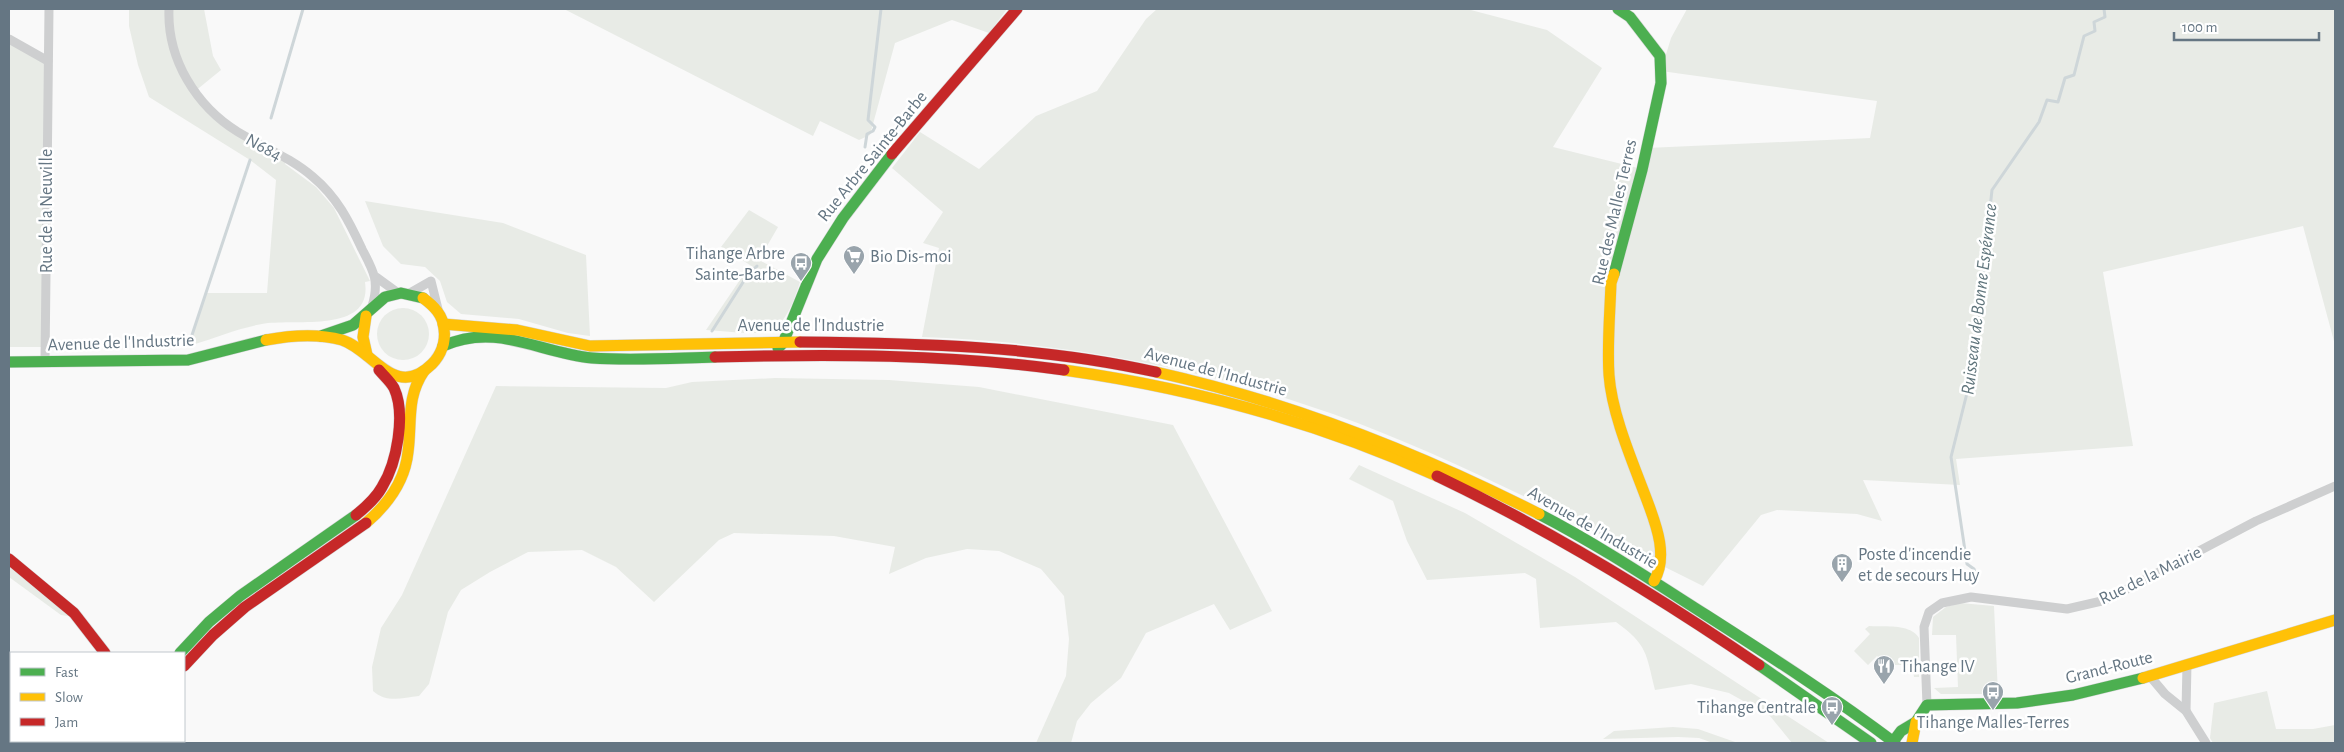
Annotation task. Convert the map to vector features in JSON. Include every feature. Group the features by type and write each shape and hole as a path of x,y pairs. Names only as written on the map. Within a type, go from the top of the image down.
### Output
{"main road":[{"name":"Rue Arbre Sainte-Barbe","path":"783,342 817,259 842,218 882,166 1017,9"},
{"name":"Rue des Malles Terres","path":"1618,9 1630,17 1660,56 1661,83 1642,170 1612,283 1609,376 1620,424 1656,525 1662,556 1654,582"},
{"path":"185,665 197,650 229,619 352,534 379,511 399,481 408,456 412,388 424,371 439,356 443,346 445,331 441,318 431,304 421,297 410,293 398,293 386,296 355,324 321,336"},
{"path":"369,312 363,337 370,359 392,374 408,375 424,371"},
{"name":"Avenue de l'Industrie","path":"441,318 463,328 494,327 520,330 564,343 590,346 887,342 985,347 1137,368 1196,382 1314,417 1433,463 1539,514 1654,582 1772,658 1894,741"},
{"name":"Avenue de l'Industrie","path":"9,362 188,360 216,355 254,342 273,338 321,336"},
{"path":"181,652 196,634 226,606 354,517 375,496 386,480 394,457 398,425 394,390 358,347 321,336"},
{"name":"Avenue de l'Industrie","path":"443,346 466,337 492,337 589,358 770,356 955,357 1134,381 1212,399 1280,418 1434,475 1531,524 1665,601 1871,743"},
{"path":"770,356 783,342"},
{"path":"9,559 73,609 104,652"},
{"path":"1631,582 1654,582 1665,601"},
{"name":"Grand-Route","path":"1927,705 2017,703 2073,695 2149,675 2335,620"},
{"path":"1894,741 1916,722 1927,705"},
{"path":"1912,743 1916,722"}],"street":[{"name":"Rue de la Neuville","path":"45,362 49,9"},
{"name":"N684","path":"169,9 168,23 173,46 194,92 212,114 237,132 306,172 331,194 345,212 376,277 398,293"},
{"path":"9,40 48,61"},
{"path":"369,312 376,294 376,277"},
{"path":"410,293 431,281 441,318"},
{"name":"Rue de la Mairie","path":"1927,705 1924,627 1929,612 1942,603 1971,597 2067,609 2106,600 2256,521 2335,486"},
{"path":"2186,711 2187,664"},
{"path":"2149,675 2165,694 2186,711 2206,743"}],"shaded area":[{"path":"129,9 204,9 213,56 221,70 194,92 212,114 287,160 285,164 316,187 334,208 370,281 365,282 364,299 357,310 344,317 328,321 262,324 192,345 191,338 207,293 267,293 276,180 250,160 149,97 138,65 129,26"},
{"path":"564,9 1007,9 989,33 952,20 895,43 870,135 859,140 820,121 813,136"},
{"path":"1157,9 1467,9 1547,30 1602,68 1553,147 1642,169 1647,148 1870,138 1877,101 1661,71 1671,38 1687,9 2335,9 2335,345 2303,226 2103,272 2133,446 1956,459 1960,485 1863,480 1882,521 1857,514 1777,510 1761,515 1703,586 1521,495 1428,452 1381,432 1283,397 1182,370 1079,351 974,340 922,337 939,248 923,243 943,212 892,168 920,132 979,169 1036,116 1097,91 1146,19"},
{"path":"9,39 48,61 45,347 9,347"},
{"path":"365,201 503,223 586,255 590,336 568,333 519,319 461,314 447,302 440,281 425,267 401,264 383,246"},
{"path":"749,210 778,227 759,260 800,282 793,303 777,326 767,331 742,333 706,330 750,265 721,247"},
{"path":"403,308 417,312 425,320 429,334 425,348 417,356 403,360 389,356 381,348 377,334 381,320 389,312"},
{"path":"775,378 889,380 979,387 1173,425 1272,611 1230,630 1214,604 1146,633 1121,678 1091,703 1077,721 1071,743 1036,743 1066,676 1069,639 1064,596 1041,569 999,551 967,549 926,558 889,574 895,547 834,536 734,533 719,540 654,602 616,567 582,550 528,552 461,590 448,612 429,684 419,696 389,698 378,695 373,691 372,667 381,628 402,595 496,386 666,388 692,382"},
{"path":"1359,465 1465,513 1575,577 1829,743 1792,743 1770,716 1729,693 1691,684 1655,690 1650,667 1640,644 1616,622 1540,628 1536,579 1525,573 1427,580 1407,541 1393,501 1349,479"},
{"path":"9,567 70,613 68,616 61,615 9,577"},
{"path":"1960,603 1994,606 1998,694 1941,694 1934,688 1958,687 1956,635 1932,635 1933,617 1946,607"},
{"path":"1869,626 1903,628 1915,633 1919,638 1919,677 1914,677 1913,665 1889,665 1877,656 1868,665 1854,651 1870,634 1865,629"},
{"path":"2267,691 2276,729 2313,729 2335,725 2335,743 2213,743 2210,738 2214,703"},
{"path":"1673,727 1698,729 1738,743 1713,743 1699,738 1678,737 1603,739 1614,731"}],"waterway":[{"path":"271,118 303,9"},
{"path":"865,147 867,134 873,131 875,127 868,120 881,9"},
{"name":"Ruisseau de Bonne Espérance","path":"1976,575 1974,569 1967,564 1951,457 1972,373 1992,190 2039,122 2047,100 2058,102 2065,78 2074,75 2084,36 2095,31 2094,22 2105,17 2104,9"},
{"path":"191,338 250,160"},
{"path":"712,331 747,276 757,266"}],"traffic: fast":[{"path":"1614,274 1642,170 1661,83 1660,56 1630,17 1618,9"},
{"path":"778,348 783,343 817,259 843,218 892,154"},
{"path":"321,336 353,325 385,297 401,293 423,298"},
{"path":"443,346 463,339 482,337 518,341 592,358 715,357"},
{"path":"9,362 188,360 266,340"},
{"path":"1539,514 1603,550 1730,630 1825,693 1895,743"},
{"path":"181,652 209,622 240,596 356,515"},
{"path":"1759,665 1871,743"},
{"path":"1892,743 1901,731 1916,722 1927,705 2017,703 2073,695 2143,678"}],"traffic: slow":[{"path":"1614,274 1611,283 1608,341 1611,391 1624,440 1658,532 1661,552 1658,572 1654,581"},
{"path":"266,340 304,336 333,338 353,345 385,370 395,375 407,377 419,374 438,357 444,334 440,315 423,298"},
{"path":"366,316 363,337 367,355"},
{"path":"443,324 517,330 590,346 800,342"},
{"path":"1064,370 1207,397 1254,410 1347,440 1437,476"},
{"path":"366,523 394,492 403,473 408,452 412,400 418,381 424,371"},
{"path":"1156,372 1255,398 1352,431 1447,470 1539,514"},
{"path":"2143,678 2335,620"},
{"path":"1912,743 1916,722"}],"traffic: jam":[{"path":"892,154 1017,9"},
{"path":"800,342 889,343 1023,351 1068,356 1156,372"},
{"path":"715,357 890,356 977,361 1064,370"},
{"path":"356,515 377,495 387,477 396,452 399,424 398,399 394,388 379,370"},
{"path":"1437,476 1520,518 1601,564 1681,613 1759,665"},
{"path":"185,665 213,635 245,607 366,523"},
{"path":"9,559 74,613 104,652"}],"place":[{"name":"Bio Dis-moi","path":"854,275"},
{"name":"Tihange Arbre Sainte-Barbe","path":"801,282"},
{"name":"Poste d'incendie et de secours Huy","path":"1842,583"},
{"name":"Tihange IV","path":"1884,685"},
{"name":"Tihange Malles-Terres","path":"1993,711"},
{"name":"Tihange Centrale","path":"1832,726"}]}
